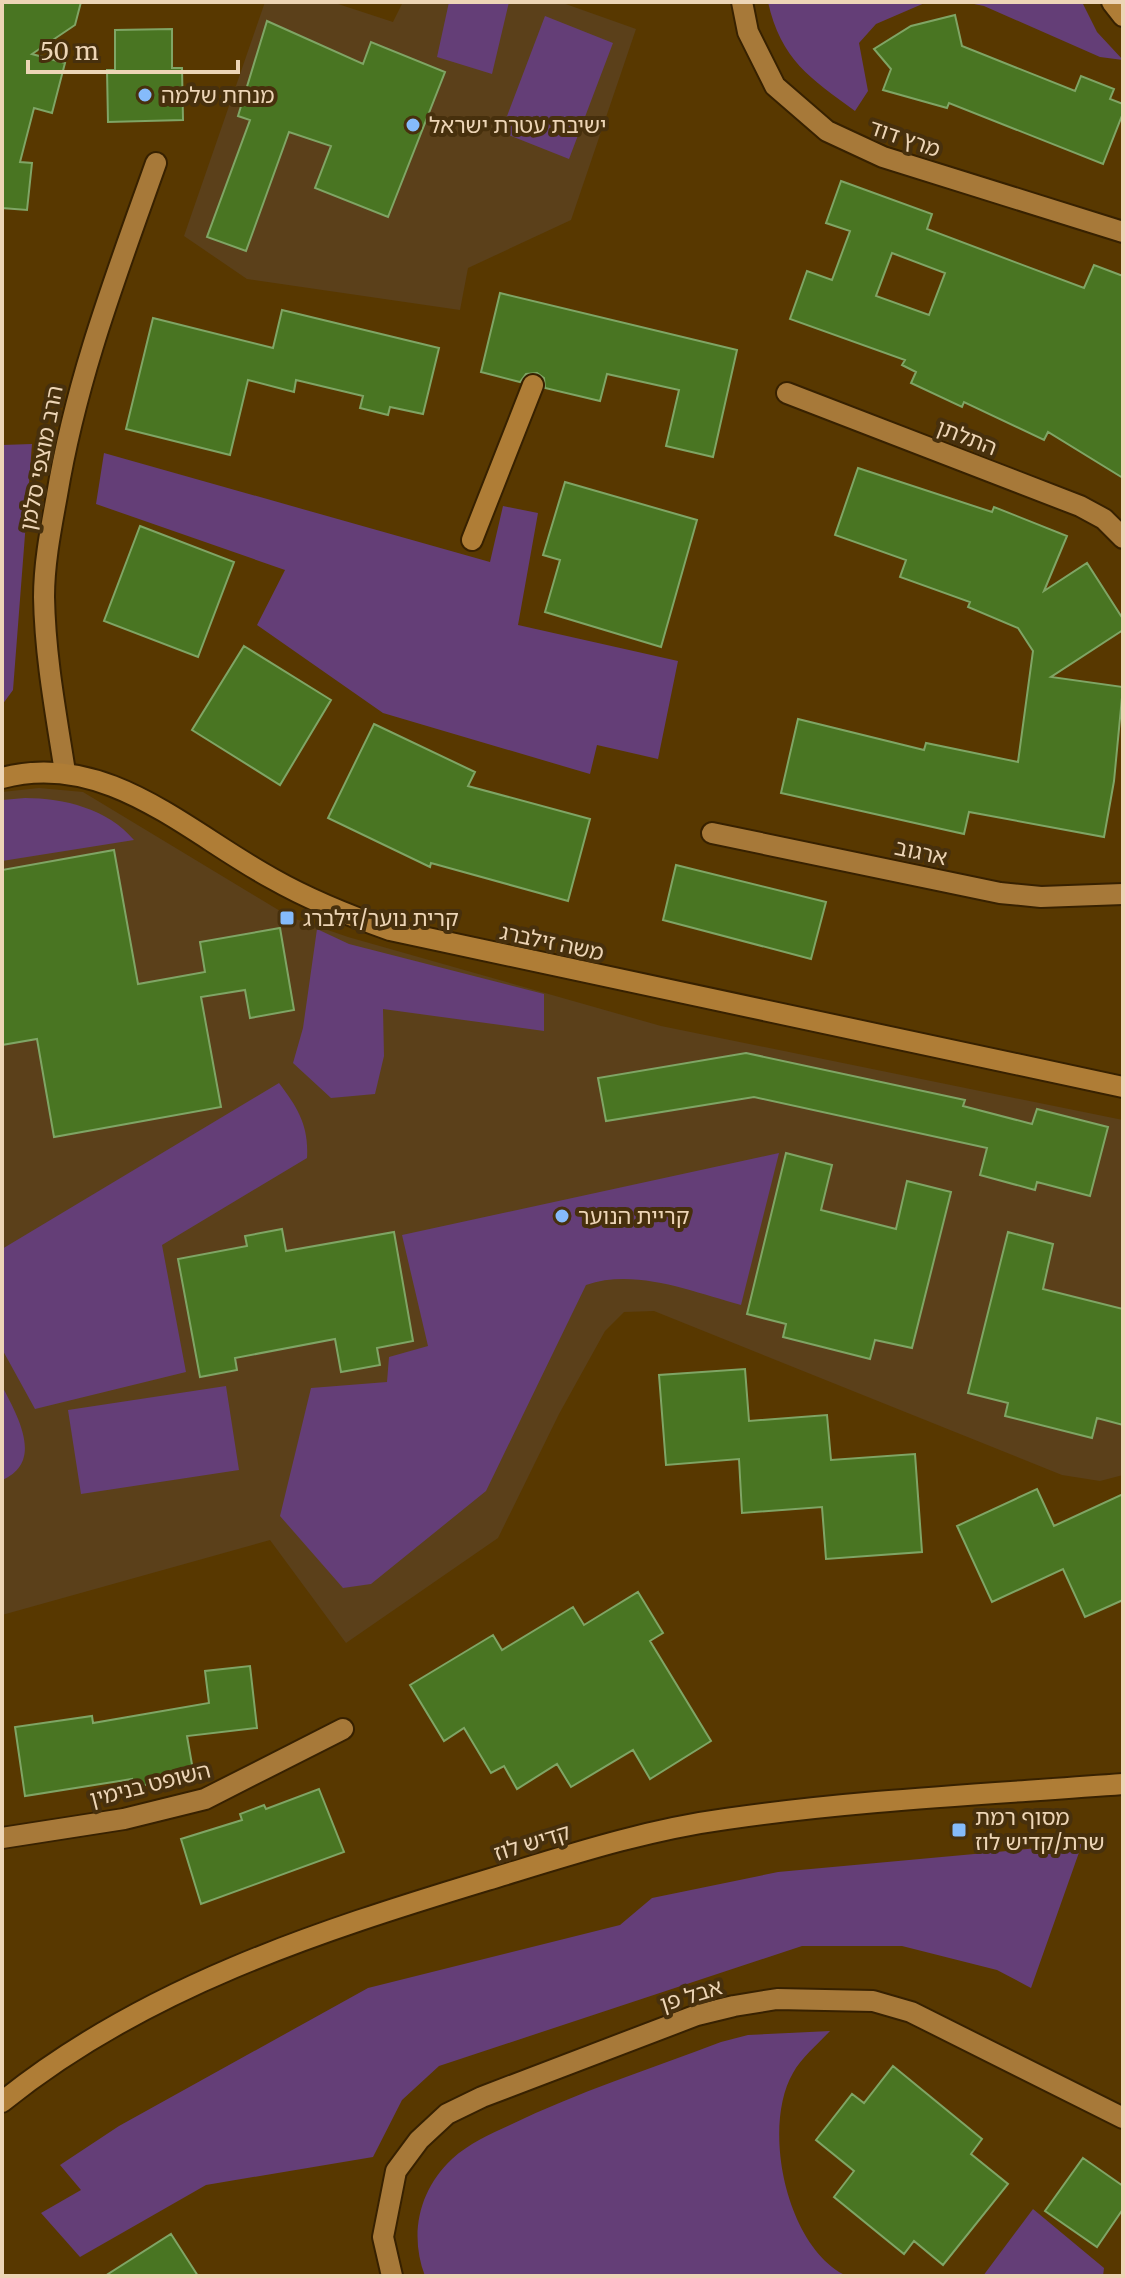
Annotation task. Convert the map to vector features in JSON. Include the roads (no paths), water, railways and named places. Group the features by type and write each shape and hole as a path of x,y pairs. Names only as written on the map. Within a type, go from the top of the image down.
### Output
{"street":[{"name":"מרץ דוד","path":"742,2 748,32 775,86 827,131 883,157 1123,232"},
{"path":"1112,2 1123,16"},
{"name":"הרב מוצפי סלמן","path":"65,772 46,645 44,593 49,540 72,412 93,339 156,163"},
{"path":"472,540 533,385"},
{"name":"התלתן","path":"787,393 1080,506 1104,519 1123,538"},
{"name":"משה זילברג","path":"2,778 29,771 65,772 160,807 272,879 344,914 390,930 1123,1087"},
{"name":"ארגוב","path":"712,833 1000,893 1041,897 1123,894"},
{"name":"השופט בנימין","path":"2,1838 124,1819 205,1799 343,1729"},
{"name":"קדיש לוז","path":"2,2102 66,2055 153,2003 200,1980 348,1923 605,1845 727,1818 1123,1784"},
{"name":"אבל פן","path":"392,2276 383,2237 396,2171 419,2140 447,2114 482,2097 667,2027 734,2006 777,1999 873,2001 911,2012 1123,2118"}],"place":[{"name":"מנחת שלמה","path":"145,95"},
{"name":"ישיבת עטרת ישראל","path":"413,125"},
{"name":"קרית נוער/זילברג","path":"287,918"},
{"name":"קריית הנוער","path":"562,1216"},
{"name":"מסוף רמת שרת/קדיש לוז","path":"959,1830"}]}
